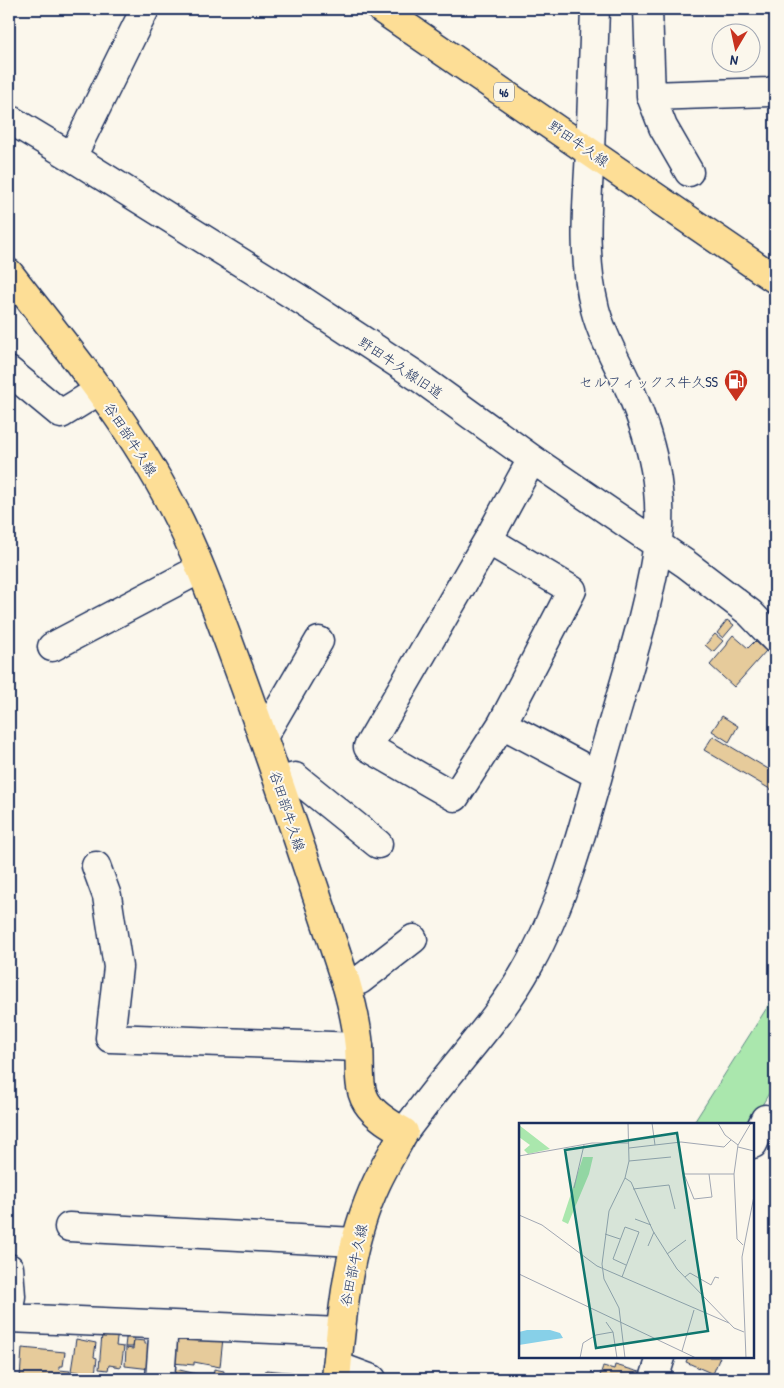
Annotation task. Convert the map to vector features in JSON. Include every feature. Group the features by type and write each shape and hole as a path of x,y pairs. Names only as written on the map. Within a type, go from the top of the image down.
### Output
{"main road":[{"name":"野田牛久線","path":"381,9 775,279"},
{"name":"谷田部牛久線","path":"9,273 100,390 145,458 171,504 200,569 263,736 346,983 354,1012 359,1047 360,1083 366,1101 382,1118 404,1132 376,1183 355,1242 340,1332 337,1373"}],"street":[{"path":"72,157 145,9"},
{"path":"404,1132 508,1000 530,963 547,928 569,872 636,644 655,569 659,544 658,490 649,444 633,398 607,342 596,312 590,286 586,252 595,9"},
{"path":"648,9 651,96 664,127 689,172"},
{"path":"651,96 770,92 775,90"},
{"name":"野田牛久線旧道","path":"9,119 306,303 417,376 532,459 659,544 750,613 775,639"},
{"path":"9,371 61,414 100,390"},
{"path":"488,540 572,590 502,724 455,797 368,747 488,540 532,459"},
{"path":"52,647 200,569"},
{"path":"263,736 318,642"},
{"path":"502,724 598,775"},
{"path":"279,781 295,777 378,844"},
{"path":"96,866 107,896 118,967 110,1038 359,1047"},
{"path":"346,983 360,980 413,939"},
{"path":"754,1142 765,1118"},
{"path":"69,1227 355,1242"},
{"path":"9,1268 11,1296 9,1310"},
{"path":"9,1318 340,1332"},
{"path":"160,1379 164,1325"},
{"path":"654,1379 661,1358"},
{"path":"337,1373 372,1379"}],"green space":[{"path":"775,995 775,1083 752,1123 694,1123"}],"building":[{"path":"727,620 734,625 723,638 717,633"},
{"path":"715,634 723,641 713,652 705,645"},
{"path":"733,635 748,648 755,641 766,651 734,687 710,665"},
{"path":"722,716 738,726 729,742 712,731"},
{"path":"713,736 775,773 775,792 704,750"},
{"path":"127,1330 135,1331 133,1347 125,1347"},
{"path":"118,1331 116,1346 124,1347 121,1367 109,1365 108,1370 99,1369 102,1334"},
{"path":"176,1333 223,1338 220,1367 194,1362 194,1365 173,1363"},
{"path":"76,1339 96,1343 94,1357 97,1358 95,1374 71,1371"},
{"path":"134,1340 145,1341 145,1344 153,1345 151,1369 125,1366 126,1348 133,1349"},
{"path":"22,1348 65,1352 63,1366 59,1366 59,1370 70,1371 69,1379 20,1379"},
{"path":"688,1358 720,1358 713,1374 686,1362"},
{"path":"615,1365 640,1372 638,1379 599,1379 603,1366 614,1369"},
{"path":"171,1368 201,1375 201,1379 170,1379"},
{"path":"214,1369 224,1371 223,1379 213,1378"},
{"path":"266,1370 309,1374 308,1379 265,1379"}],"place":[{"name":"セルフィックス牛久SS","path":"736,402"}]}
